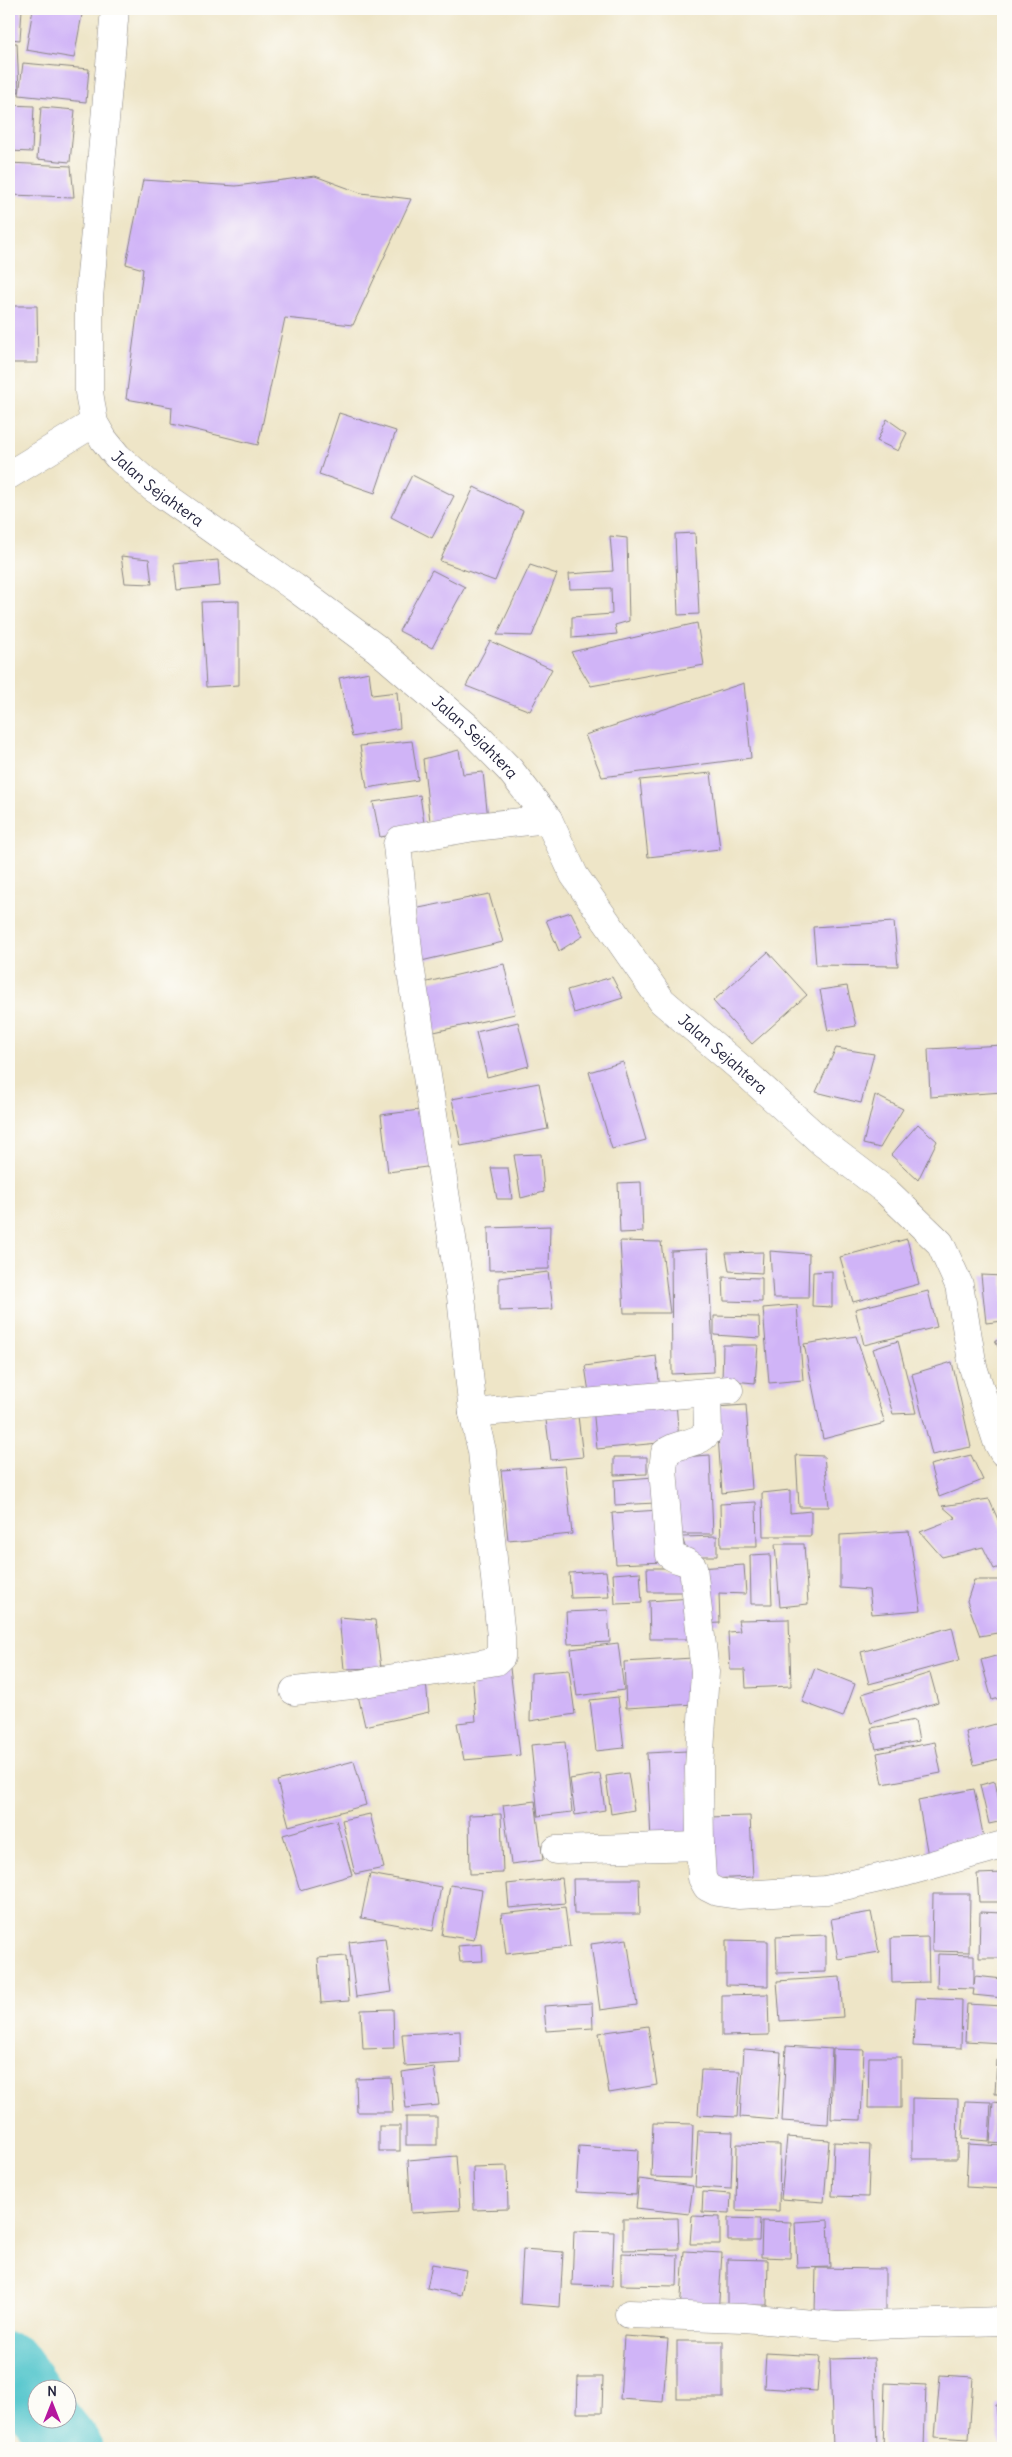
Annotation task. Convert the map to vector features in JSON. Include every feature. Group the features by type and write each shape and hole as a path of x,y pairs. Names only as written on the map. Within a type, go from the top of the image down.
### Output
{"street":[{"name":"Jalan Sejahtera","path":"115,9 89,298 89,392 94,423 104,440 118,456 152,487 294,587 368,643 470,729 510,770 548,819 574,875 662,1000 823,1143 886,1191 940,1243 959,1285 973,1367 997,1441 1003,1452"},
{"path":"9,475 94,423"},
{"path":"294,1691 352,1685 497,1661 501,1657 501,1637 482,1451 474,1413 462,1296 409,958 397,845 400,840 474,827 548,819"},
{"path":"474,1413 718,1392 708,1432 703,1439 671,1448 665,1453 663,1470 670,1555 675,1560 690,1563 693,1567 705,1672 699,1768 700,1846 702,1878 706,1887 717,1892 738,1895 826,1890 906,1872 1003,1845"},
{"path":"556,1850 700,1846"},
{"path":"629,2314 743,2318 837,2326 1003,2321"}],"building":[{"path":"9,9 22,9 20,40 9,39"},
{"path":"33,9 83,9 74,58 26,50"},
{"path":"9,43 17,43 19,92 9,92"},
{"path":"23,63 89,69 86,102 19,95"},
{"path":"9,105 34,106 32,152 9,151"},
{"path":"41,107 75,110 70,162 37,159"},
{"path":"9,163 71,166 74,197 9,195"},
{"path":"315,176 361,193 411,199 353,325 285,318 258,445 171,424 172,407 126,399 143,269 126,264 143,180 236,186"},
{"path":"9,306 37,306 38,363 9,363"},
{"path":"339,413 396,431 375,493 319,474"},
{"path":"887,419 907,433 898,451 877,441"},
{"path":"412,475 454,496 432,538 391,517"},
{"path":"474,487 523,511 495,581 440,561"},
{"path":"695,533 699,614 678,615 675,534"},
{"path":"610,536 627,538 629,621 615,625 617,634 572,638 572,617 612,614 611,588 570,589 569,574 613,571"},
{"path":"121,556 149,559 152,584 125,583"},
{"path":"218,560 220,586 177,590 174,564"},
{"path":"530,565 557,574 532,636 497,635"},
{"path":"432,570 465,587 432,648 399,631"},
{"path":"239,601 239,685 206,687 201,602"},
{"path":"697,623 704,665 591,686 571,652"},
{"path":"490,641 552,669 530,711 466,686"},
{"path":"369,672 372,695 397,692 400,728 352,737 339,678"},
{"path":"744,683 751,758 602,777 585,735"},
{"path":"412,741 418,780 367,788 360,746"},
{"path":"459,750 463,774 483,772 488,819 431,830 423,759"},
{"path":"711,773 720,849 648,857 640,780"},
{"path":"420,795 425,830 380,837 373,802"},
{"path":"489,894 503,942 417,962 414,909"},
{"path":"571,912 583,936 559,951 546,920"},
{"path":"894,922 898,966 816,965 813,927"},
{"path":"768,952 807,995 752,1044 713,1001"},
{"path":"504,964 515,1014 434,1032 423,983"},
{"path":"612,977 623,998 574,1013 567,990"},
{"path":"847,986 856,1026 828,1031 820,990"},
{"path":"518,1022 529,1066 487,1077 476,1032"},
{"path":"1003,1045 1003,1092 930,1097 928,1049"},
{"path":"836,1048 874,1054 861,1103 816,1092"},
{"path":"623,1062 646,1140 612,1149 589,1072"},
{"path":"539,1083 548,1129 461,1146 452,1099"},
{"path":"875,1095 903,1109 880,1148 863,1144"},
{"path":"427,1109 434,1166 388,1172 381,1115"},
{"path":"918,1124 937,1141 918,1180 891,1155"},
{"path":"541,1154 544,1192 521,1198 514,1155"},
{"path":"491,1168 508,1168 512,1199 497,1199"},
{"path":"641,1182 643,1232 620,1233 618,1183"},
{"path":"550,1226 549,1269 489,1270 488,1228"},
{"path":"907,1239 919,1284 853,1302 840,1257"},
{"path":"620,1241 661,1242 670,1313 624,1313"},
{"path":"708,1249 714,1372 672,1374 671,1251"},
{"path":"770,1251 809,1254 808,1298 773,1298"},
{"path":"763,1252 762,1273 729,1271 726,1253"},
{"path":"832,1271 832,1307 812,1306 813,1272"},
{"path":"548,1272 553,1309 499,1311 499,1278"},
{"path":"981,1275 1003,1276 1003,1321 986,1323"},
{"path":"723,1277 762,1278 762,1302 724,1301"},
{"path":"928,1291 937,1327 864,1345 855,1309"},
{"path":"797,1305 803,1380 769,1383 763,1308"},
{"path":"714,1316 759,1317 760,1338 714,1335"},
{"path":"856,1336 885,1423 823,1439 804,1344"},
{"path":"1003,1340 1003,1356 995,1341"},
{"path":"898,1341 916,1413 893,1414 873,1349"},
{"path":"723,1345 758,1345 755,1383 722,1380"},
{"path":"656,1356 660,1389 590,1399 585,1366"},
{"path":"952,1362 971,1447 932,1455 912,1374"},
{"path":"676,1402 679,1441 597,1449 593,1407"},
{"path":"746,1405 752,1489 722,1493 716,1407"},
{"path":"578,1416 583,1457 551,1460 546,1420"},
{"path":"710,1455 713,1534 676,1534 669,1458"},
{"path":"796,1455 824,1456 829,1507 799,1507"},
{"path":"971,1455 983,1480 939,1497 930,1465"},
{"path":"614,1457 647,1457 647,1474 614,1475"},
{"path":"565,1466 572,1534 508,1540 501,1470"},
{"path":"654,1477 656,1503 615,1505 614,1480"},
{"path":"790,1490 790,1513 811,1511 811,1536 763,1536 762,1493"},
{"path":"989,1499 1003,1531 1003,1566 994,1569 983,1547 942,1557 920,1532 956,1518 942,1506"},
{"path":"756,1502 757,1547 721,1547 720,1504"},
{"path":"660,1510 665,1562 616,1564 612,1513"},
{"path":"909,1531 921,1610 872,1614 869,1590 840,1588 840,1535"},
{"path":"717,1536 717,1556 688,1556 682,1537"},
{"path":"775,1544 804,1544 808,1604 780,1607"},
{"path":"770,1554 772,1604 751,1604 750,1555"},
{"path":"744,1565 746,1594 719,1593 720,1623 700,1624 698,1568"},
{"path":"647,1568 686,1568 688,1592 648,1592"},
{"path":"606,1571 609,1597 571,1598 569,1573"},
{"path":"640,1572 642,1603 615,1604 613,1574"},
{"path":"974,1580 1003,1580 1003,1632 980,1636 967,1601"},
{"path":"692,1598 694,1639 650,1639 649,1601"},
{"path":"608,1610 610,1642 568,1644 566,1612"},
{"path":"339,1617 375,1620 381,1668 344,1669"},
{"path":"789,1619 791,1686 746,1688 745,1670 730,1670 728,1632 740,1631 738,1620"},
{"path":"952,1627 960,1660 869,1684 861,1652"},
{"path":"618,1643 624,1690 577,1696 571,1649"},
{"path":"1003,1654 1003,1697 992,1700 981,1660"},
{"path":"693,1658 695,1704 626,1708 624,1662"},
{"path":"510,1668 520,1755 464,1760 457,1723 476,1721 472,1672"},
{"path":"815,1668 855,1684 843,1717 802,1702"},
{"path":"569,1670 575,1714 530,1721 531,1673"},
{"path":"930,1673 938,1702 871,1723 862,1694"},
{"path":"426,1682 429,1712 365,1726 357,1691"},
{"path":"618,1697 624,1748 596,1751 590,1700"},
{"path":"915,1720 919,1741 876,1749 871,1728"},
{"path":"1003,1722 1003,1758 974,1765 966,1732"},
{"path":"565,1742 572,1812 538,1816 531,1745"},
{"path":"935,1742 941,1773 883,1784 877,1753"},
{"path":"687,1751 691,1840 651,1841 647,1753"},
{"path":"354,1761 366,1805 289,1826 277,1781"},
{"path":"628,1773 634,1810 611,1814 606,1776"},
{"path":"600,1774 605,1810 575,1815 570,1779"},
{"path":"995,1781 1003,1821 989,1824 980,1785"},
{"path":"974,1789 985,1844 928,1856 918,1800"},
{"path":"535,1801 543,1860 511,1864 503,1805"},
{"path":"370,1814 384,1868 355,1874 342,1820"},
{"path":"501,1814 503,1873 470,1874 469,1815"},
{"path":"750,1816 753,1877 709,1879 707,1817"},
{"path":"336,1820 352,1875 300,1890 283,1835"},
{"path":"1003,1873 1003,1902 979,1902 977,1874"},
{"path":"370,1874 441,1887 433,1931 361,1918"},
{"path":"562,1878 565,1903 509,1908 507,1884"},
{"path":"573,1879 639,1879 640,1914 574,1914"},
{"path":"450,1885 482,1890 474,1940 442,1935"},
{"path":"933,1894 970,1894 969,1952 932,1951"},
{"path":"565,1907 570,1947 506,1954 501,1914"},
{"path":"871,1912 879,1952 838,1959 831,1919"},
{"path":"980,1912 1003,1913 1003,1958 979,1958"},
{"path":"826,1935 826,1972 777,1973 776,1937"},
{"path":"928,1937 929,1982 892,1983 891,1938"},
{"path":"385,1938 392,1992 356,1997 349,1942"},
{"path":"627,1939 637,2005 600,2010 591,1944"},
{"path":"726,1940 768,1941 768,1986 726,1985"},
{"path":"482,1944 483,1961 460,1962 458,1946"},
{"path":"938,1954 974,1955 974,1985 975,1976 1003,1979 1003,1998 973,1995 974,1989 937,1988"},
{"path":"346,1956 349,2001 321,2003 318,1958"},
{"path":"840,1977 843,2017 780,2021 777,1981"},
{"path":"768,1994 769,2035 722,2036 722,1995"},
{"path":"916,1998 962,2000 961,2048 913,2046"},
{"path":"592,2003 593,2028 546,2031 544,2006"},
{"path":"967,2004 1003,2006 1003,2043 965,2041"},
{"path":"393,2009 394,2048 363,2049 361,2010"},
{"path":"648,2026 657,2085 609,2093 599,2033"},
{"path":"460,2031 461,2063 405,2066 402,2034"},
{"path":"786,2046 832,2049 828,2124 782,2121"},
{"path":"744,2049 781,2052 777,2120 740,2117"},
{"path":"833,2049 864,2050 861,2120 831,2119"},
{"path":"869,2057 901,2057 901,2108 868,2108"},
{"path":"997,2060 1003,2060 1003,2094 995,2094"},
{"path":"434,2067 439,2105 406,2108 402,2072"},
{"path":"701,2070 740,2071 737,2117 698,2115"},
{"path":"391,2078 393,2112 357,2112 356,2079"},
{"path":"912,2098 958,2099 957,2159 912,2159"},
{"path":"965,2101 991,2102 989,2141 962,2139"},
{"path":"993,2102 1003,2103 1003,2144 990,2143"},
{"path":"406,2117 437,2117 437,2145 406,2145"},
{"path":"653,2123 693,2124 691,2178 651,2177"},
{"path":"379,2126 400,2126 400,2151 379,2151"},
{"path":"698,2131 733,2132 731,2189 695,2187"},
{"path":"787,2137 829,2140 824,2202 781,2199"},
{"path":"834,2142 870,2144 868,2197 832,2196"},
{"path":"737,2144 780,2145 779,2211 736,2210"},
{"path":"968,2144 1003,2146 1003,2189 966,2187"},
{"path":"579,2146 638,2150 636,2195 576,2192"},
{"path":"456,2156 460,2210 411,2213 408,2160"},
{"path":"507,2166 508,2209 474,2210 473,2167"},
{"path":"639,2179 693,2186 689,2214 636,2208"},
{"path":"703,2192 731,2194 730,2213 702,2212"},
{"path":"692,2216 720,2217 720,2244 690,2244"},
{"path":"678,2218 679,2249 623,2250 623,2219"},
{"path":"728,2218 760,2219 759,2241 728,2241"},
{"path":"828,2220 830,2267 797,2268 795,2222"},
{"path":"762,2221 791,2222 790,2258 761,2257"},
{"path":"574,2231 614,2232 612,2286 572,2285"},
{"path":"523,2249 563,2252 560,2307 520,2304"},
{"path":"684,2251 722,2253 718,2316 680,2313"},
{"path":"621,2253 678,2255 677,2286 621,2285"},
{"path":"727,2259 768,2260 767,2305 727,2306"},
{"path":"432,2264 466,2270 461,2295 427,2288"},
{"path":"816,2268 885,2269 885,2313 815,2312"},
{"path":"624,2336 668,2339 663,2402 620,2399"},
{"path":"677,2341 723,2341 723,2398 677,2398"},
{"path":"766,2353 820,2356 817,2391 764,2388"},
{"path":"874,2358 877,2448 833,2448 830,2359"},
{"path":"940,2375 973,2377 969,2439 935,2437"},
{"path":"578,2377 603,2377 602,2413 577,2413"},
{"path":"885,2383 926,2385 924,2448 883,2448"},
{"path":"996,2404 1003,2404 1003,2448 1001,2448"}],"waterway":[{"path":"9,2365 28,2392"},
{"path":"56,2430 70,2448"}]}
